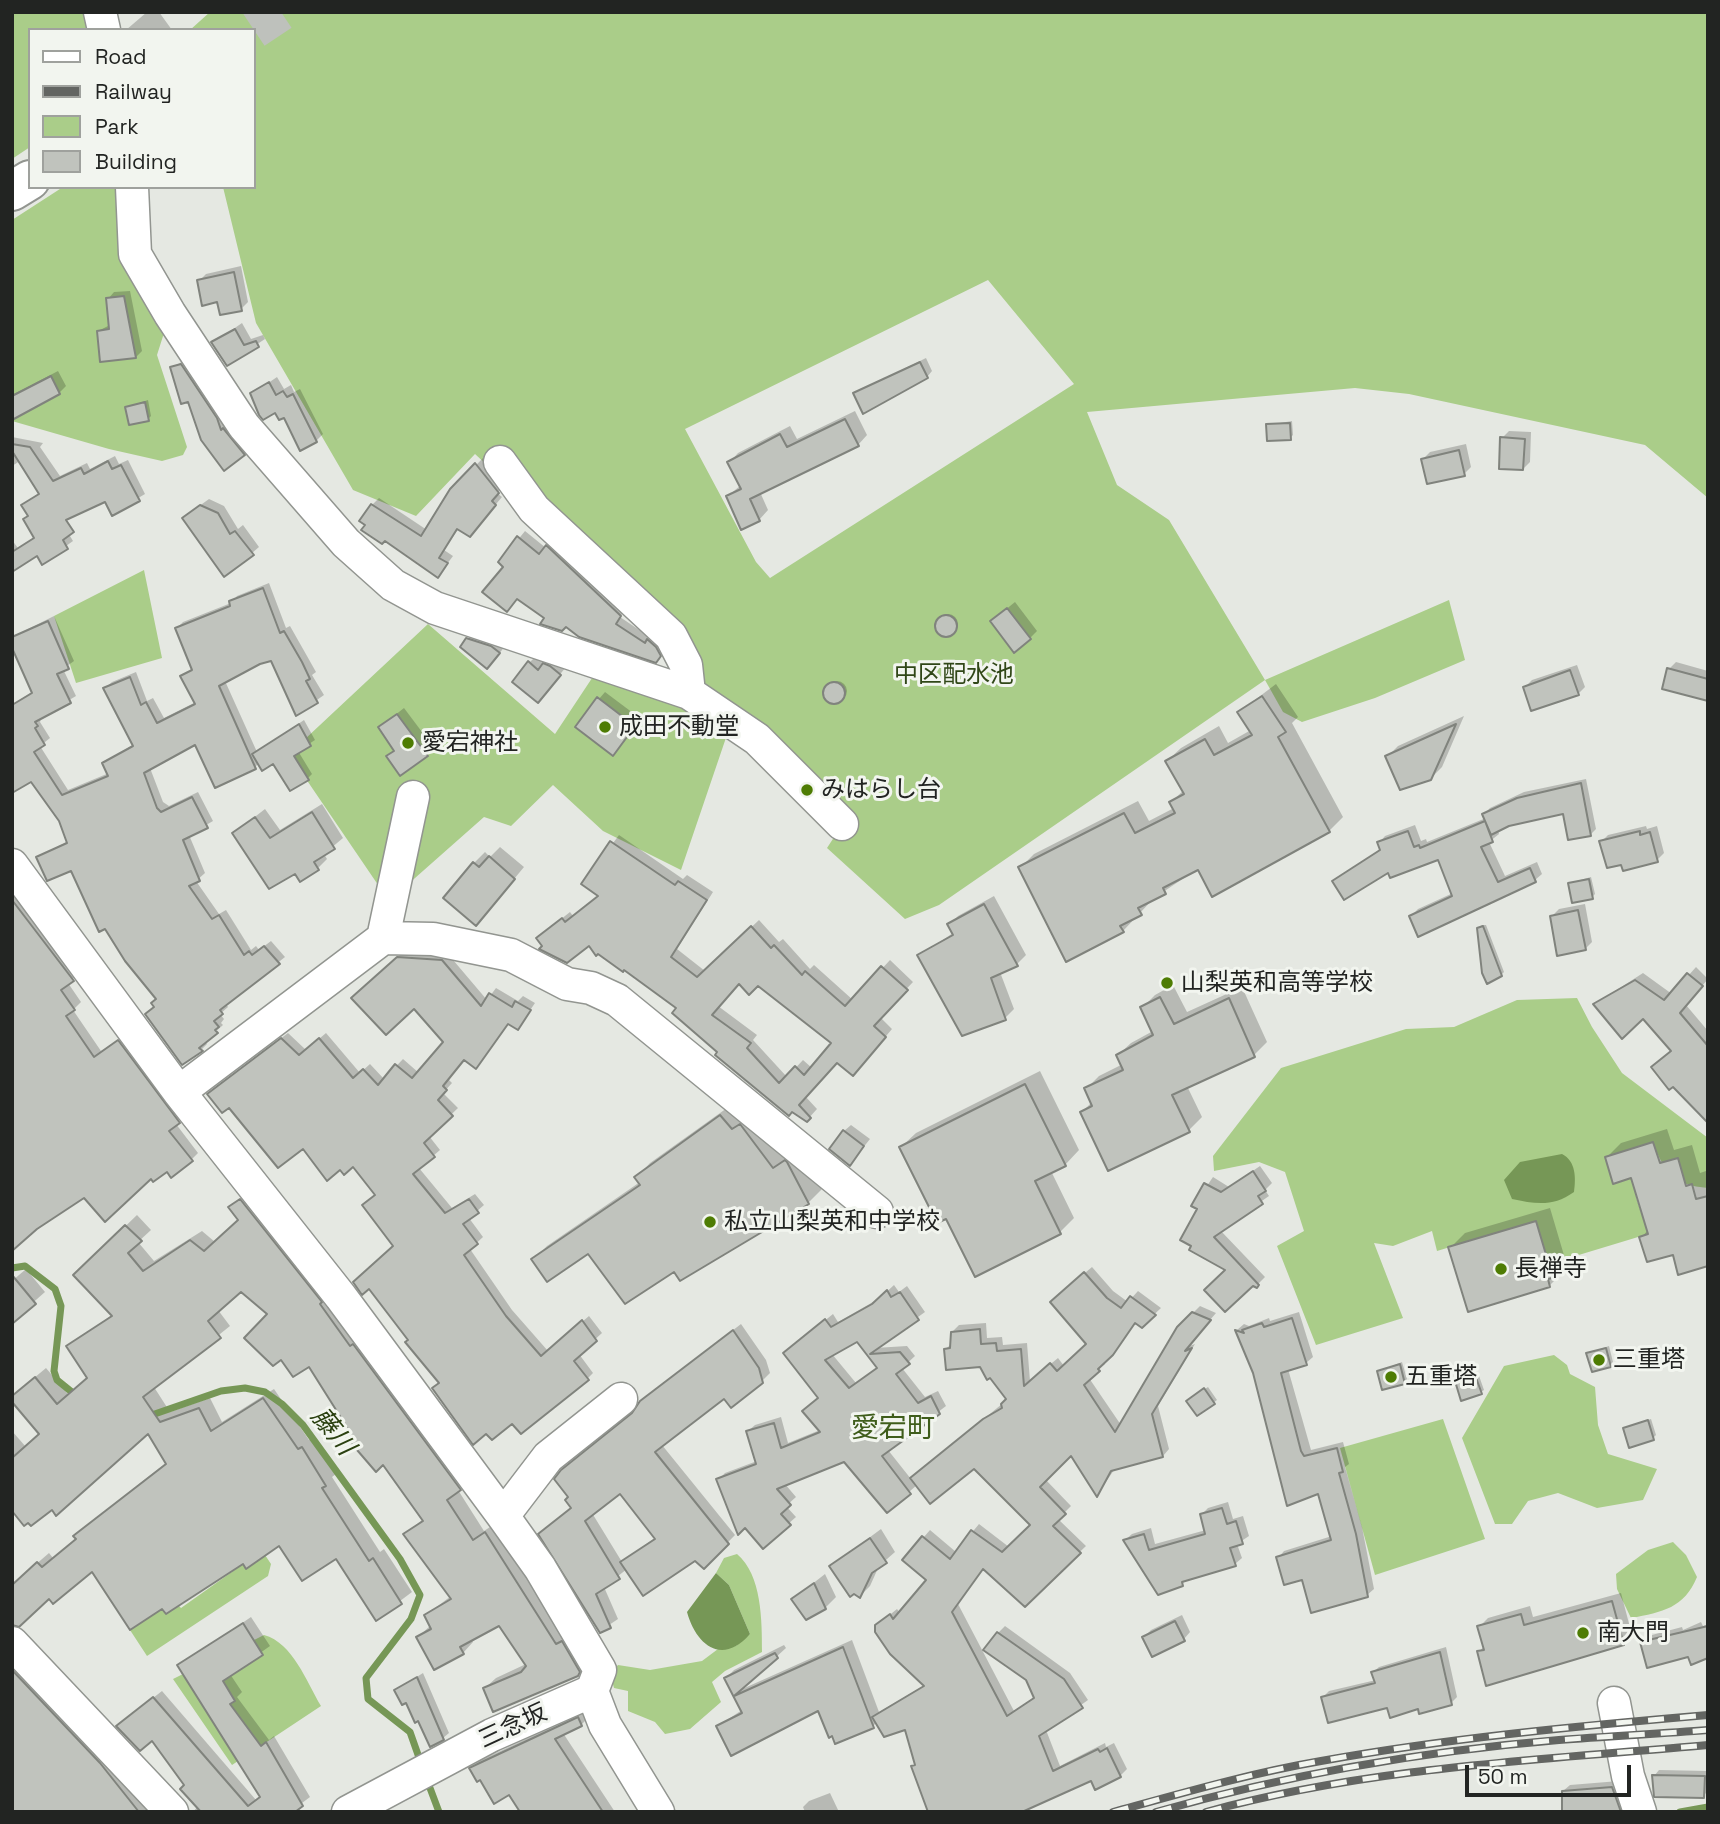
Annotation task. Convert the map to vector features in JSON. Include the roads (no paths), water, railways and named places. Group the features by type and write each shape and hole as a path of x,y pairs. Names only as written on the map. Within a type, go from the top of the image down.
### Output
{"main road":[{"path":"12,191 28,181"}],"street":[{"path":"132,189 135,254 156,290 243,426 346,543 393,584 435,608 689,693 757,739 842,824"},
{"path":"500,461 534,509 671,636 686,665 689,693"},
{"path":"383,938 413,797"},
{"path":"12,865 179,1093 335,1288 540,1568 600,1670 592,1691 605,1726 658,1812"},
{"path":"179,1093 383,938 433,939 511,955 566,984 592,989 617,1000 877,1212"},
{"path":"503,1516 548,1457 621,1399"},
{"path":"12,1643 172,1812"},
{"name":"三念坂","path":"348,1812 492,1735 592,1691"},
{"path":"1614,1703 1628,1776 1638,1808"}],"waterway":[{"name":"藤川","path":"12,1268 25,1266 55,1289 61,1306 54,1371 57,1380 78,1397"},
{"name":"藤川","path":"146,1417 221,1391 245,1388 265,1392 303,1425 400,1559 420,1595 411,1619 366,1678 368,1699 410,1732 422,1766"},
{"name":"藤川","path":"427,1780 439,1812"},
{"name":"藤川","path":"1680,1812 1708,1807"}],"tunnel":[{"path":"256,29 281,12"}],"railway":[{"path":"1113,1812 1269,1771 1369,1753 1514,1734 1708,1715"},
{"path":"1156,1812 1305,1776 1406,1758 1559,1740 1708,1730"},
{"path":"1206,1812 1268,1797 1392,1775 1708,1745"}],"place":[{"name":"成田不動堂","path":"605,727"},
{"name":"愛宕神社","path":"408,743"},
{"name":"みはらし台","path":"807,790"},
{"name":"山梨英和高等学校","path":"1167,983"},
{"name":"私立山梨英和中学校","path":"710,1222"},
{"name":"長禅寺","path":"1501,1269"},
{"name":"三重塔","path":"1599,1360"},
{"name":"五重塔","path":"1391,1377"},
{"name":"南大門","path":"1583,1633"}],"district":[{"name":"愛宕町","path":"893,1429"}],"park label":[{"name":"中区配水池","path":"954,675"}]}
